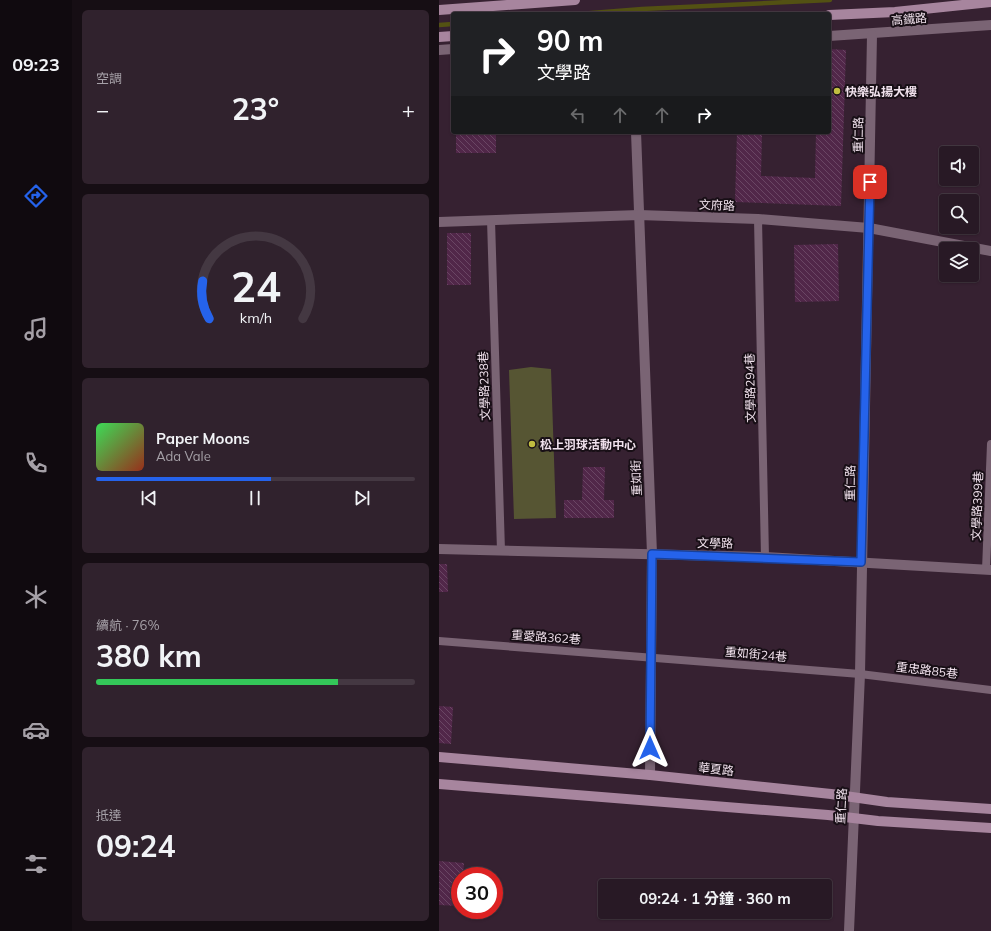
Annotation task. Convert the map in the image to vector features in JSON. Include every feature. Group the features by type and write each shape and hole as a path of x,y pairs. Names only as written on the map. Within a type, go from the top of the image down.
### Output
{"street":[{"path":"439,10 575,0"},
{"name":"高鐵路","path":"831,15 895,12 991,2"},
{"name":"高鐵路","path":"831,36 873,35 991,25"},
{"name":"重仁路","path":"849,931 860,674 861,562 873,35"},
{"path":"439,37 451,36"},
{"path":"439,50 451,49"},
{"name":"重如街","path":"636,134 652,554 650,775"},
{"name":"文府路","path":"439,222 639,215 758,219 869,228 991,251"},
{"name":"文學路","path":"439,550 765,557 989,570"},
{"name":"華夏路","path":"439,757 650,775 887,802 991,808"},
{"path":"439,784 828,815 854,819 991,828"}],"lane":[{"name":"文學路294巷","path":"758,219 765,557"},
{"name":"文學路238巷","path":"491,220 501,551"},
{"name":"文學路399巷","path":"989,570 991,444"},
{"name":"重愛路362巷","path":"439,641 650,658"},
{"name":"重如街24巷","path":"650,658 860,674"},
{"name":"重忠路85巷","path":"860,674 991,690"}],"shaded area":[{"name":"松上羽球活動中心","path":"531,367 551,369 556,518 514,519 509,370"}],"building":[{"name":"快樂弘揚大樓","path":"831,49 846,50 841,206 735,202 737,134 762,134 761,176 815,178 816,134 831,134"},
{"path":"456,134 496,134 496,153 456,153"},
{"path":"447,233 471,233 471,285 447,285"},
{"path":"838,244 839,301 795,302 794,245"},
{"path":"583,467 605,467 604,500 614,500 614,518 564,518 564,500 582,500"},
{"path":"439,564 447,564 448,592 439,592"},
{"path":"439,706 453,707 451,744 439,743"},
{"path":"439,861 464,863 464,867 451,867 451,906 439,905"}],"waterway":[{"path":"604,12 830,0"},
{"path":"439,25 451,24"}],"place":[{"name":"快樂弘揚大樓","path":"837,91"},
{"name":"松上羽球活動中心","path":"532,444"}],"route":[{"path":"650,748 652,554 765,557 861,562 870,182"}]}
